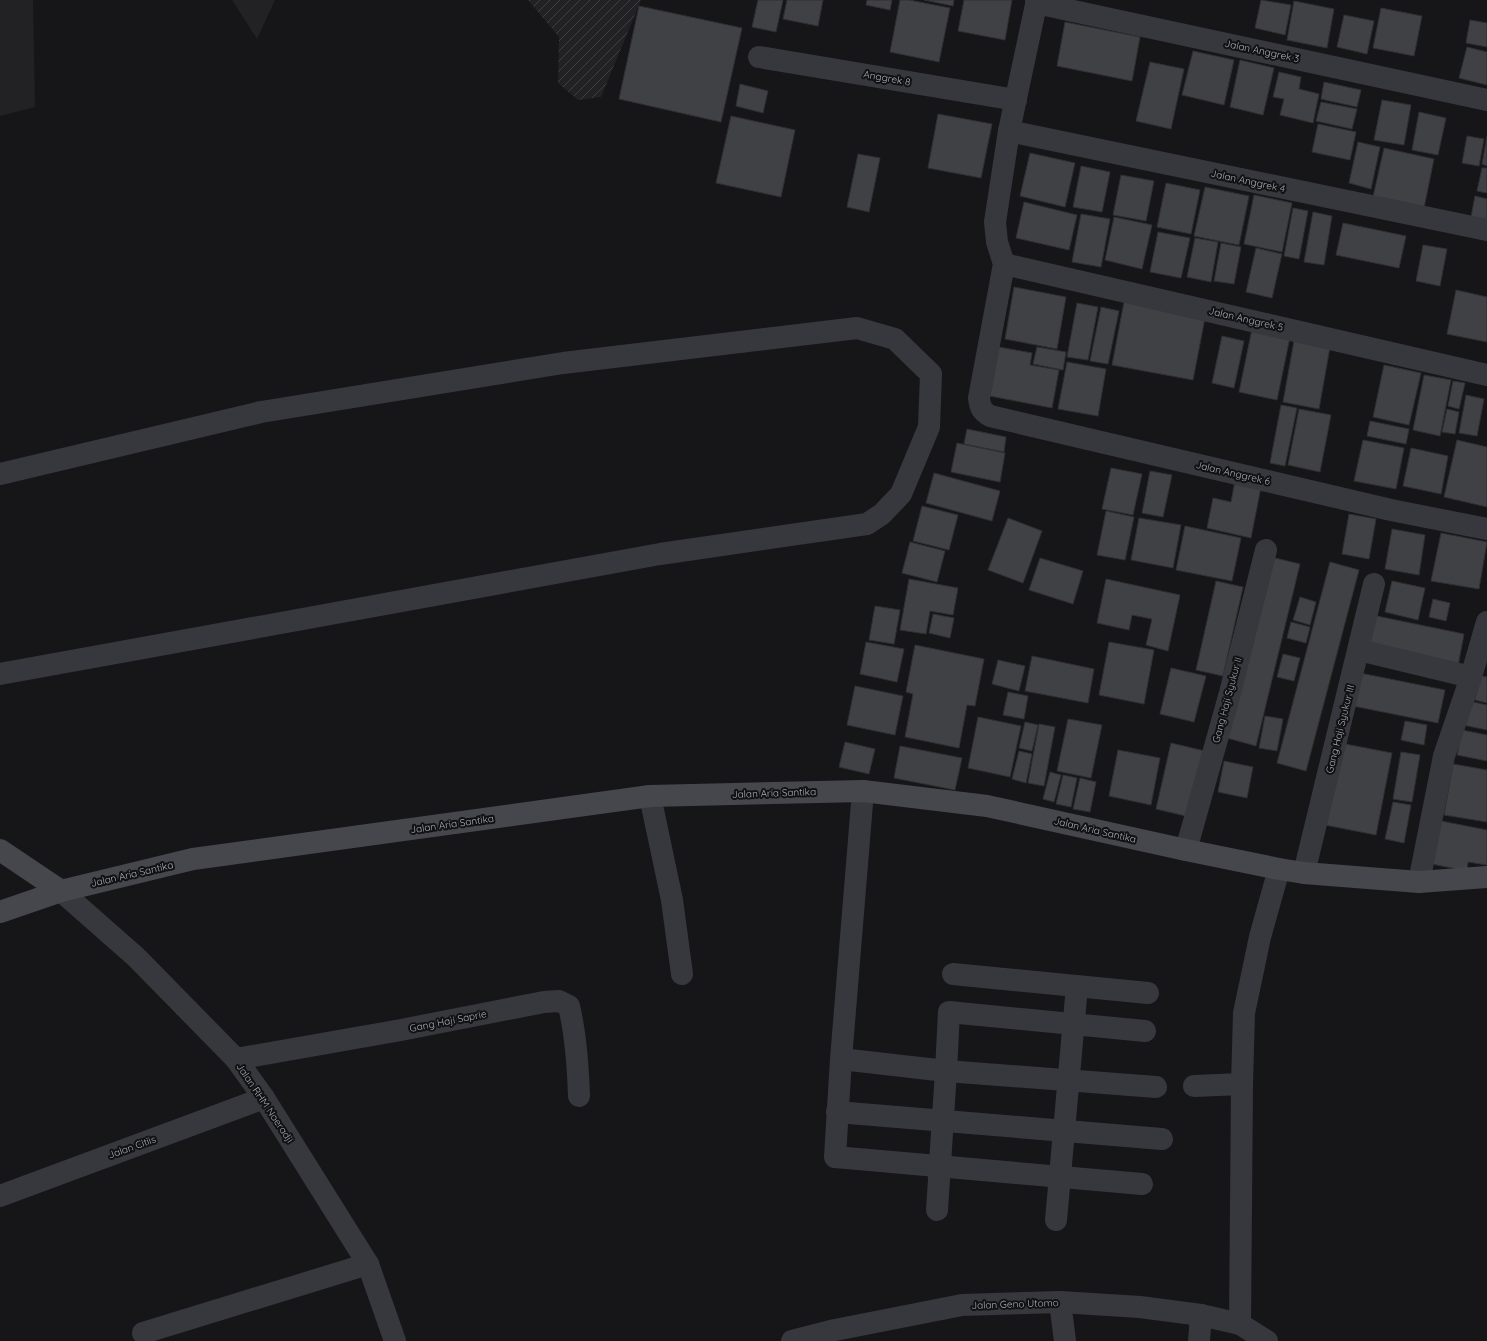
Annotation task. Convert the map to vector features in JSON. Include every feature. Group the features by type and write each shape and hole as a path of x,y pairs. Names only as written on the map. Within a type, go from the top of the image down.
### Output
{"street":[{"name":"Jalan Anggrek 3","path":"1037,2 1487,100"},
{"path":"1004,264 997,242 995,222 1009,131 1037,2"},
{"name":"Anggrek 8","path":"759,57 1016,100"},
{"name":"Jalan Anggrek 4","path":"1009,131 1487,230"},
{"name":"Jalan Anggrek 5","path":"1004,264 1487,375"},
{"name":"Jalan Anggrek 6","path":"1004,264 979,398 982,410 990,416 1384,508 1487,528"},
{"path":"0,474 261,412 563,363 857,328 895,339 931,374 928,427 901,494 882,514 867,524 660,554 0,674"},
{"name":"Gang Haji Syukur II","path":"1186,850 1230,693 1266,550"},
{"name":"Gang Haji Syukur III","path":"1304,873 1374,584"},
{"path":"1419,882 1444,756 1471,677 1487,622"},
{"path":"1358,650 1471,677"},
{"path":"863,791 841,1059 835,1157 1142,1184"},
{"name":"Jalan Aria Santika","path":"0,912 61,891 193,859 650,796 863,791 987,806 1186,850 1304,873 1419,882 1487,877"},
{"path":"650,796 672,900 682,974"},
{"path":"0,850 61,891"},
{"path":"1240,1324 1244,1013 1260,938 1279,869"},
{"name":"Jalan RHM Noeradji","path":"61,891 136,957 236,1059 264,1098 368,1264 395,1341"},
{"path":"953,974 1148,993"},
{"path":"1056,1220 1077,986"},
{"name":"Gang Haji Saprie","path":"236,1059 408,1029 544,1002 559,1001 569,1006 573,1022 578,1060 579,1096"},
{"path":"937,1210 949,1012 1145,1031"},
{"path":"841,1059 946,1071 1156,1087"},
{"path":"1194,1086 1242,1084"},
{"name":"Jalan Citiis","path":"0,1196 264,1098"},
{"path":"837,1112 1162,1139"},
{"path":"143,1333 368,1264"},
{"path":"1060,1302 1064,1341"},
{"name":"Jalan Geno Utomo","path":"792,1341 835,1330 962,1306 1060,1302 1140,1307 1201,1315 1240,1324 1267,1341"},
{"path":"1199,1341 1201,1315"}],"shaded area":[{"path":"0,0 33,0 35,107 0,116"},
{"path":"232,0 275,0 257,39"},
{"path":"528,0 641,0 601,97 578,100 558,83 559,37"}],"building":[{"path":"758,0 783,0 776,32 752,27"},
{"path":"787,0 823,0 818,26 783,19"},
{"path":"867,0 892,0 890,10 866,5"},
{"path":"900,0 909,0 950,8 939,62 890,52"},
{"path":"924,0 954,0 953,6"},
{"path":"964,0 1012,0 1005,40 958,31"},
{"path":"1261,0 1291,5 1285,35 1255,28"},
{"path":"1294,1 1334,9 1327,48 1287,40"},
{"path":"639,6 742,28 721,122 619,99"},
{"path":"1381,8 1422,16 1414,56 1373,48"},
{"path":"1344,15 1374,21 1367,54 1337,47"},
{"path":"1470,20 1487,23 1487,47 1466,43"},
{"path":"1065,22 1140,37 1132,81 1057,66"},
{"path":"1467,47 1487,52 1487,85 1459,78"},
{"path":"1193,51 1234,60 1224,105 1182,95"},
{"path":"1240,60 1274,68 1263,115 1230,107"},
{"path":"1150,62 1184,69 1171,129 1136,121"},
{"path":"1279,72 1301,77 1299,89 1319,94 1313,123 1280,115 1284,99 1273,97"},
{"path":"1324,82 1361,90 1357,107 1321,99"},
{"path":"740,84 768,91 763,113 736,106"},
{"path":"1382,100 1411,105 1404,145 1374,140"},
{"path":"1321,102 1357,109 1352,129 1316,121"},
{"path":"1419,112 1446,118 1438,155 1412,150"},
{"path":"938,114 992,124 981,178 928,168"},
{"path":"731,116 795,130 781,197 716,183"},
{"path":"1318,124 1356,132 1350,160 1312,152"},
{"path":"1467,136 1484,139 1479,166 1462,163"},
{"path":"1487,136 1487,166 1482,164"},
{"path":"1358,142 1380,147 1371,189 1349,183"},
{"path":"1384,148 1434,159 1424,208 1373,197"},
{"path":"1030,153 1075,163 1065,207 1020,196"},
{"path":"858,154 880,158 869,212 847,207"},
{"path":"1081,166 1110,172 1102,212 1073,207"},
{"path":"1482,168 1487,168 1487,193 1477,191"},
{"path":"1121,175 1154,181 1146,221 1113,215"},
{"path":"1166,183 1200,190 1191,234 1157,227"},
{"path":"1205,187 1249,196 1239,245 1194,236"},
{"path":"1254,195 1292,203 1282,252 1244,244"},
{"path":"1475,196 1487,199 1487,220 1471,217"},
{"path":"1024,202 1077,215 1069,250 1016,238"},
{"path":"1293,208 1308,211 1299,259 1284,256"},
{"path":"1313,212 1332,216 1324,265 1304,262"},
{"path":"1081,214 1110,219 1101,267 1072,262"},
{"path":"1114,217 1152,225 1142,269 1105,260"},
{"path":"1343,223 1406,236 1399,268 1336,255"},
{"path":"1158,232 1190,238 1181,278 1150,272"},
{"path":"1195,238 1218,242 1211,282 1187,277"},
{"path":"1221,243 1241,247 1234,284 1214,281"},
{"path":"1423,245 1447,249 1440,286 1416,281"},
{"path":"1256,248 1282,254 1272,298 1246,292"},
{"path":"1014,287 1066,297 1057,349 1005,339"},
{"path":"1456,290 1487,297 1487,342 1447,334"},
{"path":"1124,302 1205,318 1193,380 1112,365"},
{"path":"1077,303 1098,307 1088,360 1067,357"},
{"path":"1101,307 1119,311 1108,364 1090,361"},
{"path":"1252,329 1290,337 1277,400 1239,392"},
{"path":"1222,336 1244,341 1234,388 1212,383"},
{"path":"1294,341 1330,347 1319,409 1283,402"},
{"path":"999,347 1032,353 1030,365 1059,370 1052,408 990,396"},
{"path":"1037,347 1066,352 1063,370 1033,364"},
{"path":"1067,362 1106,369 1098,416 1058,409"},
{"path":"1384,365 1421,373 1409,425 1373,417"},
{"path":"1424,375 1451,380 1440,436 1413,430"},
{"path":"1453,381 1465,383 1459,409 1448,406"},
{"path":"1466,395 1484,399 1477,436 1459,433"},
{"path":"1281,405 1297,408 1285,466 1270,463"},
{"path":"1299,409 1331,415 1320,472 1288,465"},
{"path":"1447,409 1459,412 1455,434 1442,432"},
{"path":"1370,421 1409,429 1406,444 1367,436"},
{"path":"967,429 1006,437 1004,452 964,444"},
{"path":"1363,440 1404,448 1396,489 1354,481"},
{"path":"1457,440 1487,447 1487,507 1444,497"},
{"path":"957,443 1005,453 1000,482 951,472"},
{"path":"1411,448 1448,456 1441,494 1403,486"},
{"path":"1111,468 1142,474 1133,515 1102,509"},
{"path":"1150,471 1172,475 1163,517 1142,513"},
{"path":"934,473 1000,491 992,521 926,503"},
{"path":"1235,481 1261,487 1251,538 1207,528 1213,498 1231,502"},
{"path":"922,506 958,515 949,550 913,541"},
{"path":"1106,511 1134,517 1125,560 1097,555"},
{"path":"1349,514 1376,519 1369,559 1342,554"},
{"path":"1008,518 1042,531 1023,583 988,570"},
{"path":"1139,518 1181,525 1173,568 1131,560"},
{"path":"1185,526 1241,538 1232,581 1176,570"},
{"path":"1392,529 1425,535 1419,575 1385,569"},
{"path":"1441,533 1487,542 1479,589 1431,581"},
{"path":"910,542 945,551 937,582 902,573"},
{"path":"1271,557 1300,564 1256,746 1227,738"},
{"path":"1040,558 1083,571 1073,604 1029,590"},
{"path":"1330,562 1359,570 1306,771 1277,763"},
{"path":"909,579 958,588 953,615 930,611 926,634 900,630"},
{"path":"1106,579 1180,595 1168,651 1146,645 1152,619 1132,615 1129,630 1097,623"},
{"path":"1216,581 1243,587 1223,676 1196,670"},
{"path":"1392,581 1425,588 1418,620 1385,612"},
{"path":"1300,597 1316,602 1310,625 1293,620"},
{"path":"1433,599 1450,603 1446,621 1429,617"},
{"path":"875,606 900,610 894,644 869,640"},
{"path":"933,614 954,618 950,638 929,633"},
{"path":"1372,615 1464,634 1458,666 1366,648"},
{"path":"1291,622 1310,627 1306,643 1287,638"},
{"path":"866,642 904,649 897,682 860,674"},
{"path":"1109,642 1154,650 1144,704 1099,695"},
{"path":"915,645 984,659 975,706 967,705 959,748 905,737 913,694 906,692"},
{"path":"1283,654 1300,658 1294,681 1277,677"},
{"path":"1032,656 1094,669 1088,703 1025,691"},
{"path":"998,660 1025,666 1019,691 992,684"},
{"path":"1171,668 1206,676 1194,722 1160,714"},
{"path":"1360,673 1445,690 1438,723 1353,706"},
{"path":"1480,676 1487,677 1487,703 1475,700"},
{"path":"855,686 903,696 895,735 847,725"},
{"path":"1008,692 1028,696 1024,719 1003,715"},
{"path":"1469,701 1487,705 1487,730 1463,725"},
{"path":"1265,716 1283,719 1277,751 1259,748"},
{"path":"978,717 1021,726 1010,777 968,768"},
{"path":"1068,719 1102,725 1091,778 1057,771"},
{"path":"1405,721 1427,725 1424,745 1401,740"},
{"path":"1025,722 1038,725 1032,751 1019,748"},
{"path":"1039,724 1055,727 1044,786 1028,783"},
{"path":"1462,730 1487,735 1487,761 1457,755"},
{"path":"845,742 875,749 869,774 839,767"},
{"path":"1171,743 1205,751 1190,817 1156,809"},
{"path":"1340,743 1392,753 1376,835 1325,825"},
{"path":"900,746 962,758 955,790 894,778"},
{"path":"1118,750 1160,758 1151,805 1109,796"},
{"path":"1019,751 1032,754 1026,783 1012,779"},
{"path":"1401,752 1420,755 1412,802 1393,799"},
{"path":"1224,761 1253,767 1247,798 1218,792"},
{"path":"1453,764 1487,770 1487,822 1444,815"},
{"path":"1050,772 1061,775 1054,802 1043,799"},
{"path":"1063,775 1077,778 1071,807 1056,804"},
{"path":"1080,778 1096,782 1090,812 1073,809"},
{"path":"1393,802 1411,805 1404,843 1385,839"},
{"path":"1441,821 1487,830 1487,865 1468,862 1467,871 1432,864"}]}
